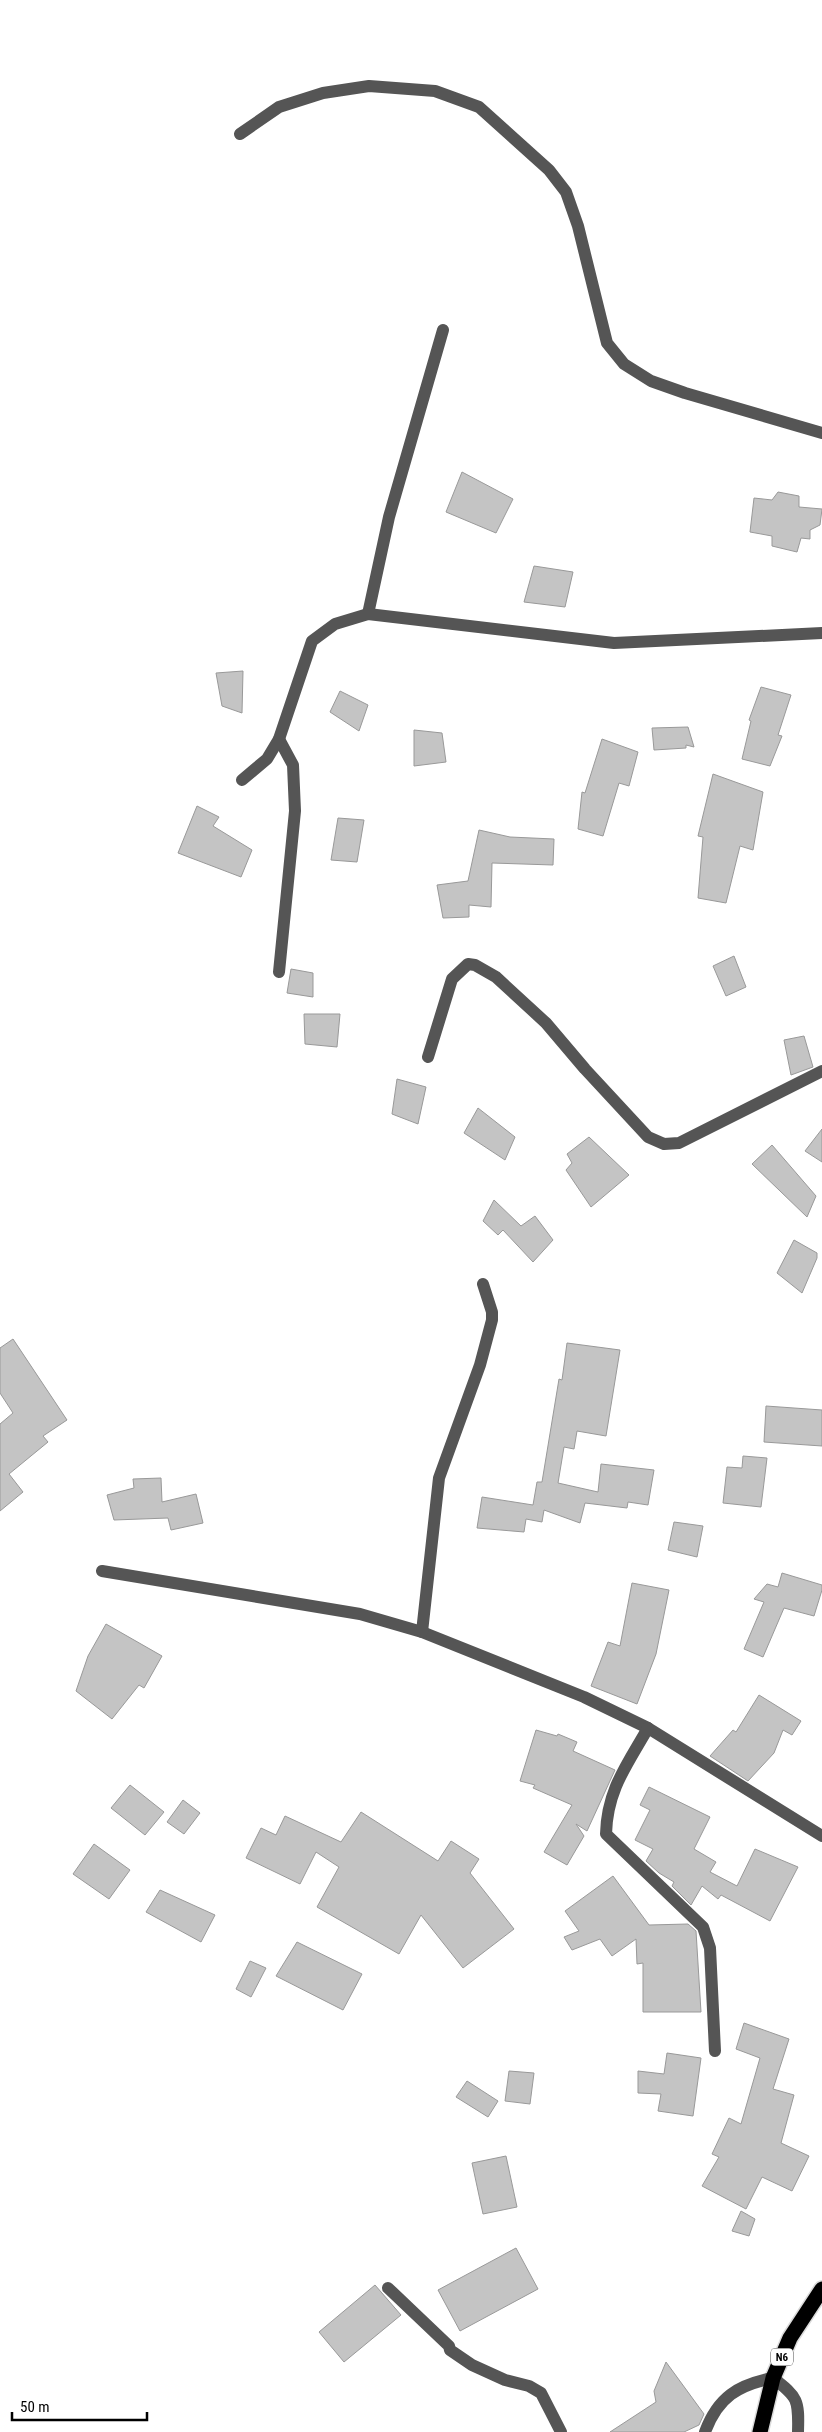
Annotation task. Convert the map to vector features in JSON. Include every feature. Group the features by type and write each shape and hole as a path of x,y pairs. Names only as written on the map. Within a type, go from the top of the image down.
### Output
{"highway":[{"name":"N6","path":"760,2432 773,2378 790,2338 822,2289"}],"street":[{"path":"240,134 279,107 323,94 369,86 435,91 479,107 549,170 566,192 578,226 606,343 624,364 651,381 685,393 822,433"},
{"path":"368,614 389,517 442,330"},
{"path":"242,780 266,759 279,739 312,641 336,624 368,614 614,643 822,633"},
{"path":"279,739 293,765 295,811 279,972"},
{"path":"428,1057 452,979 468,964 475,965 496,978 546,1023 585,1069 648,1137 664,1144 678,1143 822,1071"},
{"path":"422,1632 439,1478 480,1365 492,1320 492,1312 483,1284"},
{"path":"102,1571 360,1614 422,1632 584,1697 648,1728 822,1836"},
{"path":"648,1728 612,1792 606,1813 606,1834 703,1926 710,1948 714,2051"},
{"path":"388,2288 449,2346 450,2350 505,2380 529,2386 542,2393 561,2432"},
{"path":"705,2432 709,2421 728,2395 749,2383 773,2378 792,2393 798,2411 798,2432"}],"building":[{"path":"462,472 513,499 496,533 446,512"},
{"path":"778,492 799,496 799,507 822,509 820,525 810,530 810,539 801,538 797,552 772,546 772,536 750,532 754,498 772,500"},
{"path":"534,566 573,572 565,607 524,602"},
{"path":"243,671 242,713 222,706 216,673"},
{"path":"761,687 791,695 778,735 782,736 770,766 742,759 751,721 749,720"},
{"path":"340,691 368,705 359,731 330,712"},
{"path":"688,727 694,747 686,745 686,748 654,750 652,728"},
{"path":"414,730 442,733 446,762 414,766"},
{"path":"602,739 638,752 629,786 619,783 603,836 578,829 582,792 585,793"},
{"path":"713,774 763,792 753,850 740,846 726,903 698,898 703,837 698,836"},
{"path":"197,806 219,817 213,826 252,850 241,877 178,853"},
{"path":"338,818 364,820 357,862 331,860"},
{"path":"479,830 510,837 554,839 553,865 492,863 491,907 469,905 469,917 443,918 437,885 468,881"},
{"path":"734,956 746,987 726,996 713,966"},
{"path":"291,969 313,973 313,997 287,993"},
{"path":"304,1014 340,1014 337,1047 305,1044"},
{"path":"804,1036 813,1067 791,1075 784,1040"},
{"path":"397,1079 426,1087 418,1124 392,1114"},
{"path":"478,1108 515,1137 505,1160 464,1133"},
{"path":"822,1129 822,1162 805,1151"},
{"path":"589,1137 629,1175 591,1207 566,1170 572,1163 567,1154"},
{"path":"772,1145 816,1196 807,1217 752,1164"},
{"path":"494,1200 521,1226 535,1216 553,1240 533,1262 503,1230 498,1235 483,1221"},
{"path":"794,1240 817,1253 817,1258 802,1293 777,1273"},
{"path":"13,1339 67,1420 43,1436 48,1442 9,1474 23,1492 0,1511 0,1424 13,1413 0,1393 0,1348"},
{"path":"567,1343 620,1350 606,1436 577,1431 574,1449 564,1447 558,1483 598,1492 601,1464 654,1470 648,1505 628,1502 627,1508 585,1503 580,1523 544,1510 542,1522 526,1519 524,1532 477,1528 482,1497 533,1505 537,1482 542,1482 559,1379 562,1380"},
{"path":"766,1406 822,1410 822,1446 764,1442"},
{"path":"743,1456 767,1458 761,1507 723,1503 727,1467 742,1468"},
{"path":"161,1478 162,1502 196,1494 203,1523 171,1530 168,1518 114,1520 107,1495 134,1488 133,1479"},
{"path":"674,1522 703,1526 697,1557 668,1550"},
{"path":"782,1573 822,1585 822,1590 814,1616 784,1608 763,1657 744,1649 764,1602 754,1599 767,1584 778,1587"},
{"path":"632,1583 669,1590 656,1654 637,1704 591,1686 608,1642 620,1646"},
{"path":"106,1624 162,1656 144,1688 139,1685 112,1719 76,1691 88,1656"},
{"path":"759,1695 801,1721 792,1735 783,1730 774,1753 748,1781 710,1756 733,1730 736,1732"},
{"path":"536,1730 557,1736 558,1734 577,1742 573,1751 615,1770 587,1831 576,1824 584,1836 567,1865 544,1852 572,1805 533,1788 535,1785 520,1781"},
{"path":"130,1785 164,1812 145,1835 111,1808"},
{"path":"649,1787 710,1817 694,1849 716,1862 710,1872 737,1886 755,1849 798,1867 770,1921 721,1895 718,1899 702,1886 691,1905 672,1886 674,1882 659,1873 646,1861 653,1849 635,1840 650,1810 640,1805"},
{"path":"183,1800 200,1813 184,1834 167,1822"},
{"path":"361,1812 438,1861 451,1841 479,1859 470,1873 514,1929 463,1968 421,1915 399,1954 317,1907 339,1867 316,1852 300,1884 246,1858 261,1828 276,1835 285,1816 341,1842"},
{"path":"94,1844 130,1870 109,1899 73,1874"},
{"path":"613,1876 649,1925 688,1924 696,1931 701,2012 643,2012 643,1963 637,1964 636,1939 612,1956 600,1939 572,1950 564,1937 579,1931 565,1911"},
{"path":"160,1890 215,1915 201,1942 146,1912"},
{"path":"297,1942 362,1974 343,2010 276,1976"},
{"path":"250,1961 266,1968 251,1997 236,1989"},
{"path":"744,2023 789,2039 773,2089 794,2095 781,2143 809,2156 792,2191 762,2177 746,2209 702,2186 719,2157 712,2154 729,2118 741,2124 760,2058 736,2049"},
{"path":"667,2053 701,2058 693,2116 658,2111 661,2094 638,2093 638,2071 664,2074"},
{"path":"509,2071 534,2073 530,2104 505,2101"},
{"path":"467,2081 498,2101 488,2117 456,2097"},
{"path":"506,2156 517,2207 483,2214 472,2163"},
{"path":"741,2211 755,2219 749,2236 732,2231"},
{"path":"516,2248 538,2289 460,2331 438,2290"},
{"path":"375,2285 401,2315 344,2362 319,2332"},
{"path":"666,2362 704,2414 699,2425 684,2432 610,2432 656,2402 654,2391"}]}
